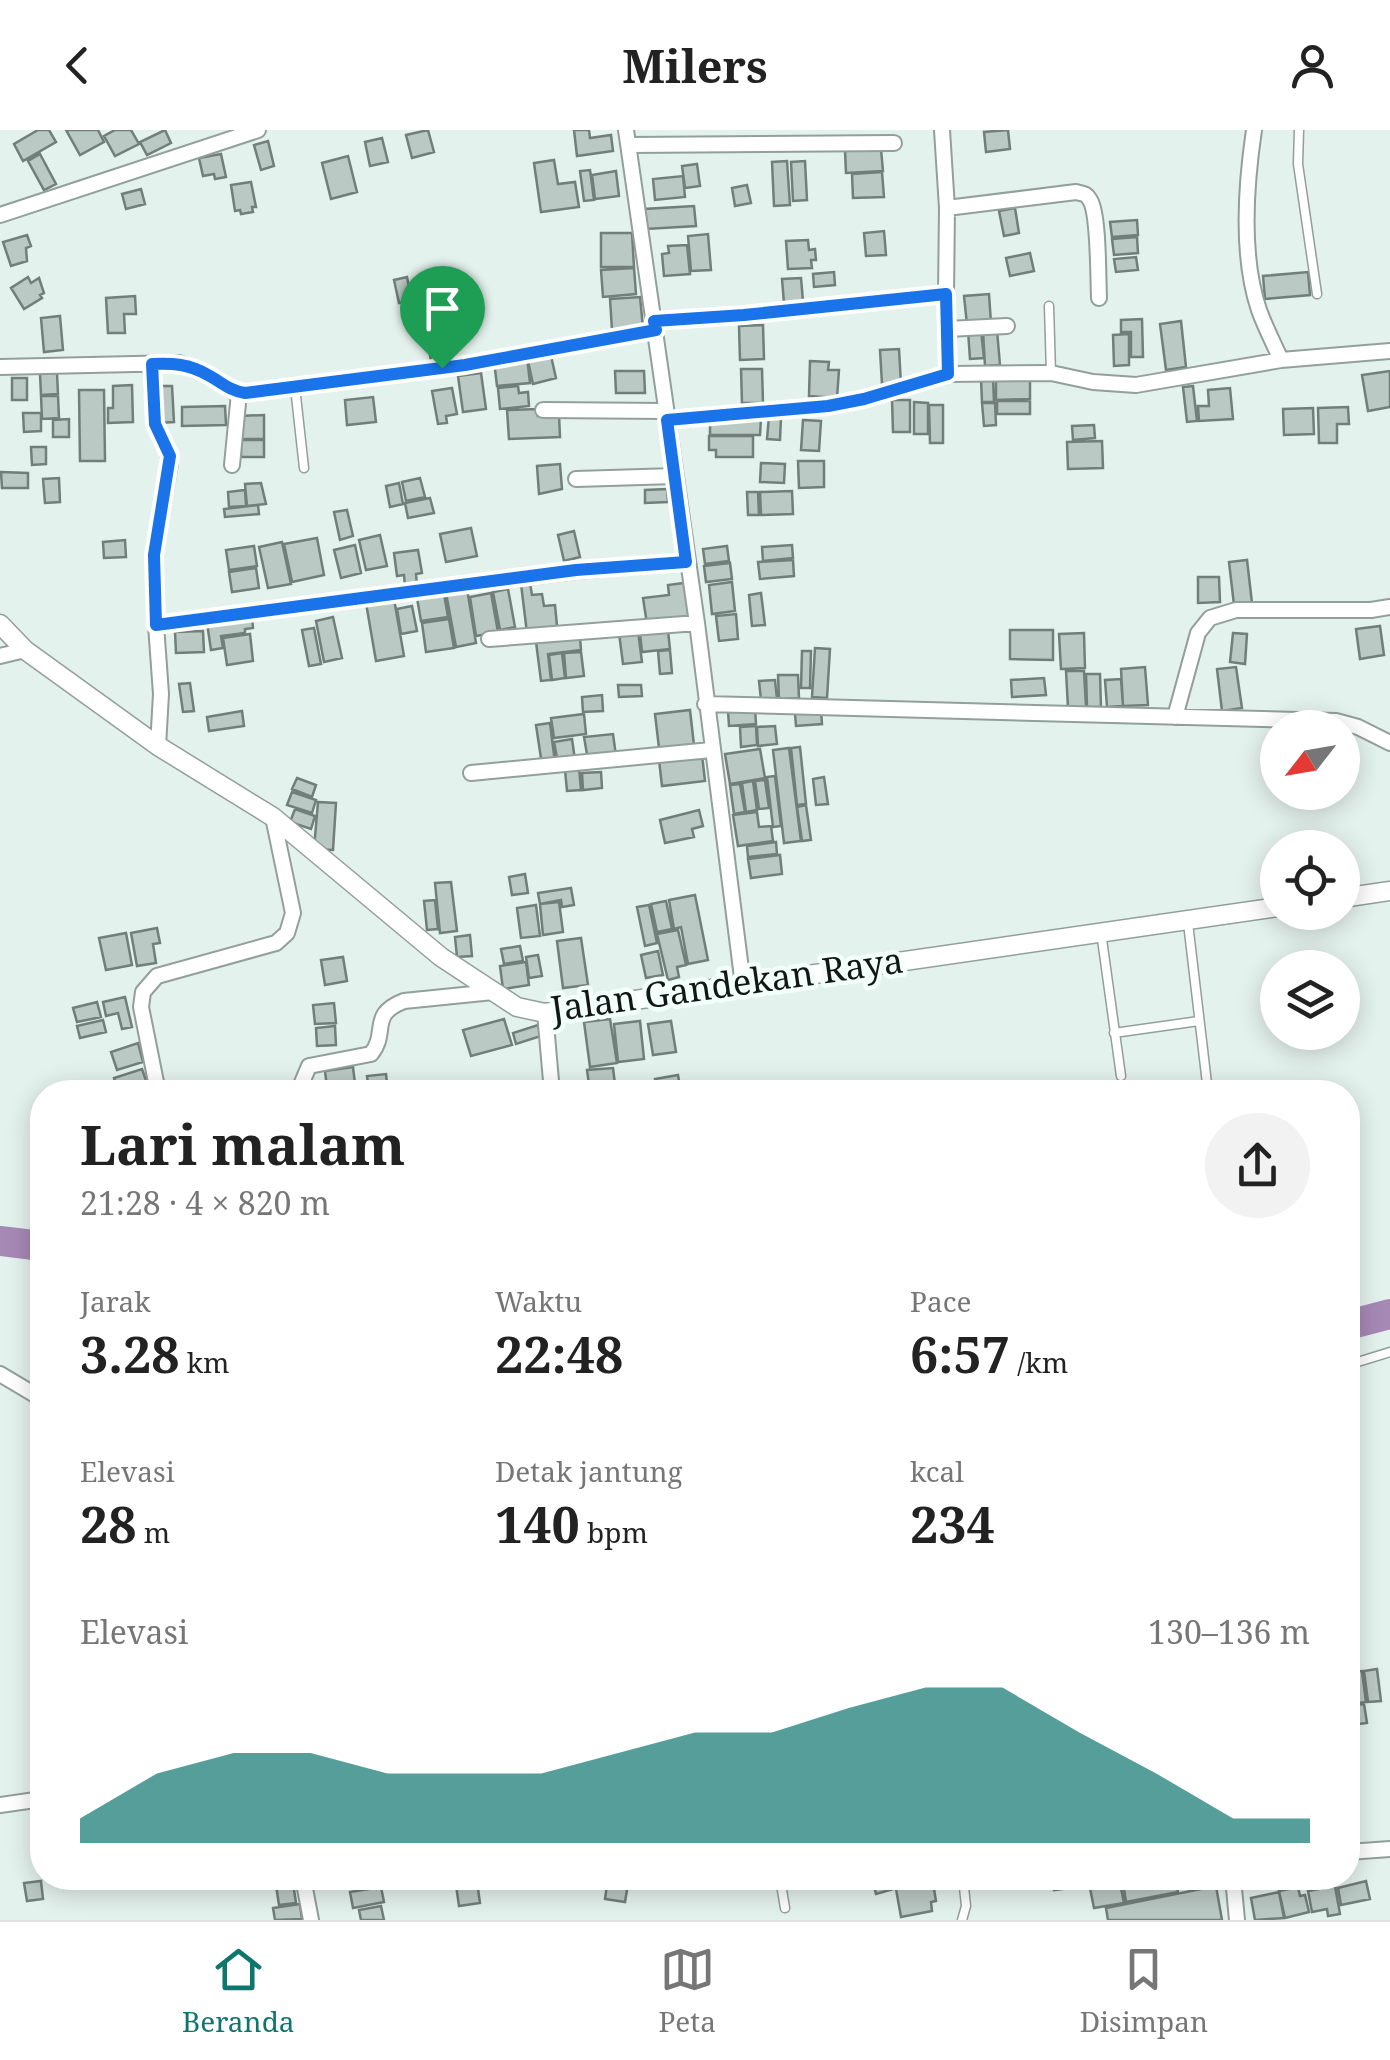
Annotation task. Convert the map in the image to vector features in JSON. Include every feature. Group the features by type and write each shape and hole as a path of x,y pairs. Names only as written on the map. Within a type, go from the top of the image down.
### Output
{"street":[{"path":"0,215 258,130"},
{"path":"942,130 948,208 948,374"},
{"path":"1254,130 1248,176 1251,268 1258,307 1281,360"},
{"path":"744,985 627,138 894,143"},
{"path":"948,208 1086,194 1094,215 1099,298"},
{"path":"0,368 179,363 239,392 553,351 655,326 946,294"},
{"path":"946,329 1006,326"},
{"path":"542,410 666,415 828,406 948,374 1051,372 1092,382 1136,384 1281,360 1390,351"},
{"path":"152,364 155,424 170,456 154,555 160,694 158,746"},
{"path":"232,465 239,392"},
{"path":"576,479 675,476"},
{"path":"156,625 576,570 686,562"},
{"path":"1175,717 1198,633 1221,612 1371,610 1390,606"},
{"path":"489,639 696,623"},
{"name":"Jalan Gandekan Raya","path":"0,624 25,650 158,746 274,817 442,957 517,1007 544,1013 1260,910"},
{"path":"0,656 25,650"},
{"path":"705,704 1336,721 1390,743"},
{"path":"470,773 711,750"},
{"path":"156,1080 141,1008 147,984 157,976 276,943 292,924 274,817"},
{"path":"1360,895 1390,891"},
{"path":"303,1080 309,1066 371,1054 376,1048 379,1024 391,1006 404,1001 494,992"},
{"path":"544,1013 551,1080"},
{"path":"0,1374 30,1392"},
{"path":"0,1805 30,1801"},
{"path":"1360,1851 1390,1850"},
{"path":"306,1890 311,1920"},
{"path":"1234,1890 1237,1920"}],"lane":[{"path":"1300,130 1298,164 1317,294"},
{"path":"1049,306 1051,372"},
{"path":"295,387 304,468"},
{"path":"1188,920 1206,1080"},
{"path":"1100,932 1120,1076"},
{"path":"1114,1034 1199,1021"},
{"path":"1360,1361 1390,1352"},
{"path":"782,1890 785,1908"},
{"path":"962,1920 965,1890"}],"building":[{"path":"38,130 49,130 56,142 23,161 14,144"},
{"path":"66,130 98,130 104,142 80,155"},
{"path":"115,130 131,130 139,144 115,156 104,136"},
{"path":"165,130 171,143 147,155 140,142"},
{"path":"428,130 434,152 412,158 406,135"},
{"path":"574,130 589,130 590,138 611,135 613,151 577,156"},
{"path":"1008,130 1010,149 986,152 984,132"},
{"path":"382,138 388,162 370,166 365,142"},
{"path":"268,141 274,166 261,170 254,145"},
{"path":"881,149 883,171 846,173 845,151"},
{"path":"40,154 56,184 44,190 28,161"},
{"path":"221,154 226,177 203,176 199,158"},
{"path":"348,156 357,192 331,199 322,163"},
{"path":"554,160 558,184 575,182 579,207 541,212 534,163"},
{"path":"787,161 790,205 774,206 772,162"},
{"path":"805,161 807,200 793,201 791,162"},
{"path":"697,164 700,186 685,188 682,166"},
{"path":"590,170 594,200 584,201 580,171"},
{"path":"616,171 619,196 595,199 592,175"},
{"path":"882,172 884,197 853,198 852,174"},
{"path":"683,176 685,197 655,200 653,179"},
{"path":"251,182 256,207 252,207 253,212 241,214 240,210 235,211 231,185"},
{"path":"747,185 751,203 735,206 732,188"},
{"path":"141,189 145,204 126,209 122,194"},
{"path":"694,206 696,226 646,229 644,209"},
{"path":"1015,208 1019,233 1004,236 999,211"},
{"path":"1137,220 1138,235 1112,237 1110,222"},
{"path":"884,231 886,255 866,256 864,233"},
{"path":"601,233 632,233 634,267 601,267"},
{"path":"708,234 711,270 691,271 688,236"},
{"path":"27,235 31,246 26,248 27,261 11,266 3,242"},
{"path":"1137,237 1138,253 1114,255 1112,239"},
{"path":"808,240 809,250 815,249 812,268 788,269 786,241"},
{"path":"687,245 690,274 664,276 662,254 669,253 668,246"},
{"path":"1030,253 1034,271 1010,276 1006,258"},
{"path":"1136,257 1138,270 1116,272 1114,259"},
{"path":"634,268 636,294 603,297 601,270"},
{"path":"834,272 835,285 814,287 813,274"},
{"path":"1308,272 1310,295 1265,299 1263,276"},
{"path":"28,277 31,283 39,278 44,293 24,309 11,288"},
{"path":"407,277 412,301 399,303 394,280"},
{"path":"801,278 803,301 784,303 782,279"},
{"path":"989,294 991,323 967,325 964,296"},
{"path":"135,296 136,314 124,314 125,333 108,333 106,298"},
{"path":"640,297 643,328 612,330 610,299"},
{"path":"441,315 444,328 417,334 414,321"},
{"path":"60,316 63,350 44,352 41,318"},
{"path":"1142,319 1143,357 1131,357 1131,332 1121,332 1121,320"},
{"path":"1181,321 1186,367 1166,370 1160,324"},
{"path":"763,325 764,359 740,360 739,326"},
{"path":"981,330 984,358 970,359 968,331"},
{"path":"997,330 1000,365 985,366 983,331"},
{"path":"440,334 445,358 431,361 427,337"},
{"path":"1129,334 1129,365 1114,366 1113,335"},
{"path":"899,349 901,384 882,384 880,350"},
{"path":"551,356 556,378 533,384 528,361"},
{"path":"527,357 530,383 497,386 494,361"},
{"path":"810,361 829,362 828,370 839,370 837,398 809,396"},
{"path":"741,369 762,369 763,403 742,403"},
{"path":"615,371 644,371 645,393 616,393"},
{"path":"1390,371 1390,407 1368,411 1362,375"},
{"path":"57,373 58,394 41,395 40,374"},
{"path":"481,373 486,409 463,412 458,376"},
{"path":"12,378 27,378 27,400 12,400"},
{"path":"981,379 993,379 994,402 982,402"},
{"path":"1030,379 1030,399 996,400 996,380"},
{"path":"132,385 133,422 108,423 113,386"},
{"path":"156,386 172,386 174,422 158,423"},
{"path":"518,386 519,393 528,392 529,406 500,409 498,388"},
{"path":"1193,386 1197,421 1187,422 1183,387"},
{"path":"452,388 457,414 446,416 447,423 438,424 432,391"},
{"path":"1230,388 1233,419 1199,421 1198,406 1209,406 1208,390"},
{"path":"79,390 104,390 105,461 80,461"},
{"path":"41,396 58,396 59,418 42,419"},
{"path":"373,397 376,422 347,425 345,400"},
{"path":"892,400 910,400 910,432 893,432"},
{"path":"997,401 1030,401 1030,414 997,414"},
{"path":"914,402 928,403 928,434 914,434"},
{"path":"982,403 995,403 996,425 984,426"},
{"path":"929,405 943,405 943,443 930,443"},
{"path":"225,406 226,425 182,426 182,407"},
{"path":"1348,407 1349,424 1337,424 1337,443 1319,443 1318,408"},
{"path":"1313,408 1314,434 1284,435 1283,409"},
{"path":"538,409 538,416 559,415 560,437 509,439 507,410"},
{"path":"23,413 41,413 41,431 24,432"},
{"path":"264,415 264,439 240,439 239,416"},
{"path":"769,416 781,417 780,440 767,439"},
{"path":"710,417 761,418 760,435 710,435"},
{"path":"69,419 69,437 53,437 53,420"},
{"path":"803,420 821,421 819,451 801,450"},
{"path":"1094,425 1095,438 1073,440 1072,426"},
{"path":"709,436 753,436 753,457 716,457 716,450 709,450"},
{"path":"241,440 264,440 264,457 241,457"},
{"path":"1102,441 1103,468 1068,469 1067,442"},
{"path":"31,447 46,447 46,464 32,465"},
{"path":"798,461 824,461 824,487 799,488"},
{"path":"761,463 785,464 784,483 760,482"},
{"path":"560,464 562,489 539,494 537,466"},
{"path":"1,472 28,473 28,488 2,488"},
{"path":"59,478 60,502 45,503 43,479"},
{"path":"420,478 425,497 406,501 402,482"},
{"path":"261,483 266,504 247,506 245,484"},
{"path":"399,483 403,504 390,507 386,486"},
{"path":"667,489 668,502 645,503 645,490"},
{"path":"245,490 246,506 229,507 228,492"},
{"path":"792,491 793,514 761,515 760,492"},
{"path":"747,492 758,492 759,515 748,515"},
{"path":"430,498 434,513 408,518 405,503"},
{"path":"258,505 259,514 225,517 224,509"},
{"path":"347,510 353,536 340,540 334,512"},
{"path":"471,528 477,556 446,562 440,534"},
{"path":"574,531 580,557 564,561 558,535"},
{"path":"380,535 387,566 366,570 359,540"},
{"path":"317,538 324,575 292,582 284,544"},
{"path":"125,540 126,557 104,558 103,542"},
{"path":"282,542 291,584 268,588 259,547"},
{"path":"355,545 361,573 341,578 334,550"},
{"path":"792,545 793,558 763,561 762,547"},
{"path":"254,546 257,566 229,570 226,550"},
{"path":"727,546 729,561 705,564 703,549"},
{"path":"418,550 422,573 416,574 417,585 405,587 404,575 397,576 394,553"},
{"path":"793,560 794,576 760,579 758,562"},
{"path":"1247,560 1252,603 1234,605 1229,562"},
{"path":"730,563 732,579 706,582 704,566"},
{"path":"256,568 259,588 232,592 229,572"},
{"path":"1198,577 1219,577 1220,602 1198,603"},
{"path":"732,582 735,611 712,614 709,585"},
{"path":"530,583 532,595 542,594 544,606 555,605 557,626 527,633 521,584"},
{"path":"684,583 689,619 647,624 643,598 669,595 668,585"},
{"path":"467,589 476,643 456,647 446,593"},
{"path":"508,589 515,627 500,630 493,592"},
{"path":"491,593 498,632 476,636 470,597"},
{"path":"761,593 765,625 752,626 749,595"},
{"path":"444,594 448,617 421,621 417,598"},
{"path":"394,599 404,656 376,661 366,603"},
{"path":"412,606 417,631 401,634 397,609"},
{"path":"736,614 738,639 719,641 716,616"},
{"path":"252,617 253,628 221,636 223,648 211,650 207,623"},
{"path":"333,617 342,658 324,662 316,621"},
{"path":"449,619 454,648 426,652 422,623"},
{"path":"1380,626 1384,655 1360,659 1356,629"},
{"path":"314,628 321,664 309,666 302,630"},
{"path":"1010,630 1053,630 1053,660 1010,659"},
{"path":"203,631 204,652 176,653 175,632"},
{"path":"638,631 642,662 623,664 619,633"},
{"path":"668,631 670,649 642,652 640,634"},
{"path":"1084,633 1085,668 1061,669 1059,634"},
{"path":"1233,633 1247,634 1245,664 1230,662"},
{"path":"250,634 253,661 227,665 223,638"},
{"path":"580,637 581,650 548,654 551,680 541,681 536,642"},
{"path":"815,648 830,649 827,698 812,697"},
{"path":"670,650 672,673 660,674 658,651"},
{"path":"802,651 811,651 810,688 801,688"},
{"path":"581,652 584,676 566,678 564,653"},
{"path":"562,653 565,678 552,680 549,655"},
{"path":"1145,667 1148,705 1123,706 1121,669"},
{"path":"1236,667 1242,708 1222,711 1217,669"},
{"path":"1066,671 1084,671 1086,707 1068,708"},
{"path":"1086,674 1100,674 1101,707 1087,707"},
{"path":"778,675 798,675 799,698 779,699"},
{"path":"1044,678 1046,695 1012,697 1011,680"},
{"path":"1121,679 1123,706 1107,707 1105,680"},
{"path":"775,680 777,699 761,700 759,681"},
{"path":"190,683 194,711 183,712 179,684"},
{"path":"618,685 641,685 642,696 619,697"},
{"path":"602,695 603,711 583,712 582,697"},
{"path":"755,709 756,724 729,726 728,711"},
{"path":"690,710 694,745 659,748 655,714"},
{"path":"242,711 244,726 209,731 207,717"},
{"path":"821,711 822,724 796,726 795,714"},
{"path":"584,714 586,734 554,738 551,718"},
{"path":"550,723 555,763 542,765 536,725"},
{"path":"756,726 757,745 741,747 740,727"},
{"path":"775,726 777,744 758,746 757,727"},
{"path":"613,734 616,756 588,760 584,737"},
{"path":"572,739 575,760 558,763 554,742"},
{"path":"800,747 806,804 797,805 791,748"},
{"path":"789,748 801,841 784,843 773,750"},
{"path":"760,749 765,778 730,784 725,754"},
{"path":"702,755 705,781 662,786 659,760"},
{"path":"579,768 581,790 567,791 565,770"},
{"path":"601,772 602,788 583,790 582,773"},
{"path":"775,776 781,826 773,827 767,777"},
{"path":"824,777 828,804 816,805 813,779"},
{"path":"297,778 316,785 312,797 292,789"},
{"path":"765,780 769,808 759,809 755,781"},
{"path":"753,781 757,810 746,812 742,783"},
{"path":"740,784 745,812 734,814 730,785"},
{"path":"292,792 316,800 312,813 287,805"},
{"path":"318,802 336,803 333,850 314,849"},
{"path":"806,805 811,840 802,841 797,807"},
{"path":"295,809 315,816 311,829 290,822"},
{"path":"699,810 703,826 692,829 694,837 665,843 660,820"},
{"path":"757,812 759,827 771,826 773,841 738,846 733,815"},
{"path":"776,842 777,854 748,857 747,846"},
{"path":"780,855 782,874 751,878 748,859"},
{"path":"525,874 528,893 512,895 509,877"},
{"path":"451,882 457,931 440,933 435,883"},
{"path":"571,888 574,905 562,907 561,900 540,904 538,893"},
{"path":"695,895 708,960 688,964 681,927 674,929 669,900"},
{"path":"435,900 438,929 427,930 424,901"},
{"path":"666,901 672,929 657,932 651,904"},
{"path":"559,902 563,932 543,935 540,904"},
{"path":"536,905 540,936 521,938 517,908"},
{"path":"649,905 657,943 645,946 637,907"},
{"path":"157,928 160,943 153,944 156,963 137,966 131,933"},
{"path":"678,930 686,965 677,967 679,977 668,980 657,934"},
{"path":"126,933 132,965 106,970 99,938"},
{"path":"470,935 472,956 457,957 455,937"},
{"path":"581,938 588,985 563,988 557,941"},
{"path":"520,946 523,961 504,964 501,949"},
{"path":"658,951 663,975 646,978 641,955"},
{"path":"538,955 542,976 529,978 526,957"},
{"path":"343,957 347,981 325,985 321,960"},
{"path":"526,962 529,985 503,989 500,966"},
{"path":"125,997 132,1027 122,1029 118,1013 106,1016 103,1002"},
{"path":"97,1002 101,1017 77,1022 73,1008"},
{"path":"334,1003 336,1023 315,1024 313,1005"},
{"path":"504,1019 512,1045 471,1056 463,1030"},
{"path":"610,1019 617,1063 590,1067 584,1022"},
{"path":"103,1020 106,1032 80,1038 77,1026"},
{"path":"640,1021 644,1059 618,1062 614,1024"},
{"path":"671,1021 676,1052 653,1055 648,1024"},
{"path":"538,1025 541,1036 516,1044 513,1033"},
{"path":"335,1026 336,1045 317,1046 316,1028"},
{"path":"138,1043 143,1062 117,1070 111,1052"},
{"path":"353,1067 355,1080 326,1080 325,1071"},
{"path":"613,1068 614,1080 588,1080 587,1070"},
{"path":"142,1069 146,1080 115,1080"},
{"path":"386,1074 387,1080 368,1080 367,1076"},
{"path":"678,1075 679,1080 655,1080"},
{"path":"1377,1669 1381,1701 1368,1702 1364,1671"},
{"path":"1360,1671 1366,1702 1360,1703"},
{"path":"1364,1704 1367,1723 1360,1724 1360,1705"},
{"path":"1366,1881 1370,1899 1341,1905 1338,1890 1360,1890 1360,1882"},
{"path":"30,1882 30,1890 42,1890 43,1899 27,1901 24,1883"},
{"path":"277,1890 294,1890 296,1903 279,1905"},
{"path":"382,1890 384,1902 353,1908 350,1892"},
{"path":"457,1890 478,1890 480,1903 459,1906"},
{"path":"606,1890 627,1890 625,1902 605,1899"},
{"path":"896,1890 934,1890 932,1911 901,1917"},
{"path":"1090,1890 1121,1890 1124,1903 1094,1908"},
{"path":"1124,1890 1178,1892 1126,1902"},
{"path":"1196,1890 1217,1890 1222,1920 1108,1920 1106,1908"},
{"path":"1299,1890 1300,1896 1305,1895 1309,1912 1285,1918 1279,1891"},
{"path":"1336,1890 1340,1914 1328,1916 1327,1909 1312,1912 1308,1891"},
{"path":"1279,1892 1284,1918 1255,1920 1251,1898"},
{"path":"300,1904 302,1919 275,1920 273,1908"},
{"path":"381,1906 384,1920 361,1920 359,1910"}],"waterway":[{"path":"0,1241 30,1245"},
{"path":"1360,1322 1390,1314"}],"route":[{"path":"946,294 948,374 828,406 667,420 686,562 576,570 156,625 154,555 170,456 155,424 152,364 179,363 233,391 245,393 442,368 656,330 654,321 946,294"}]}
